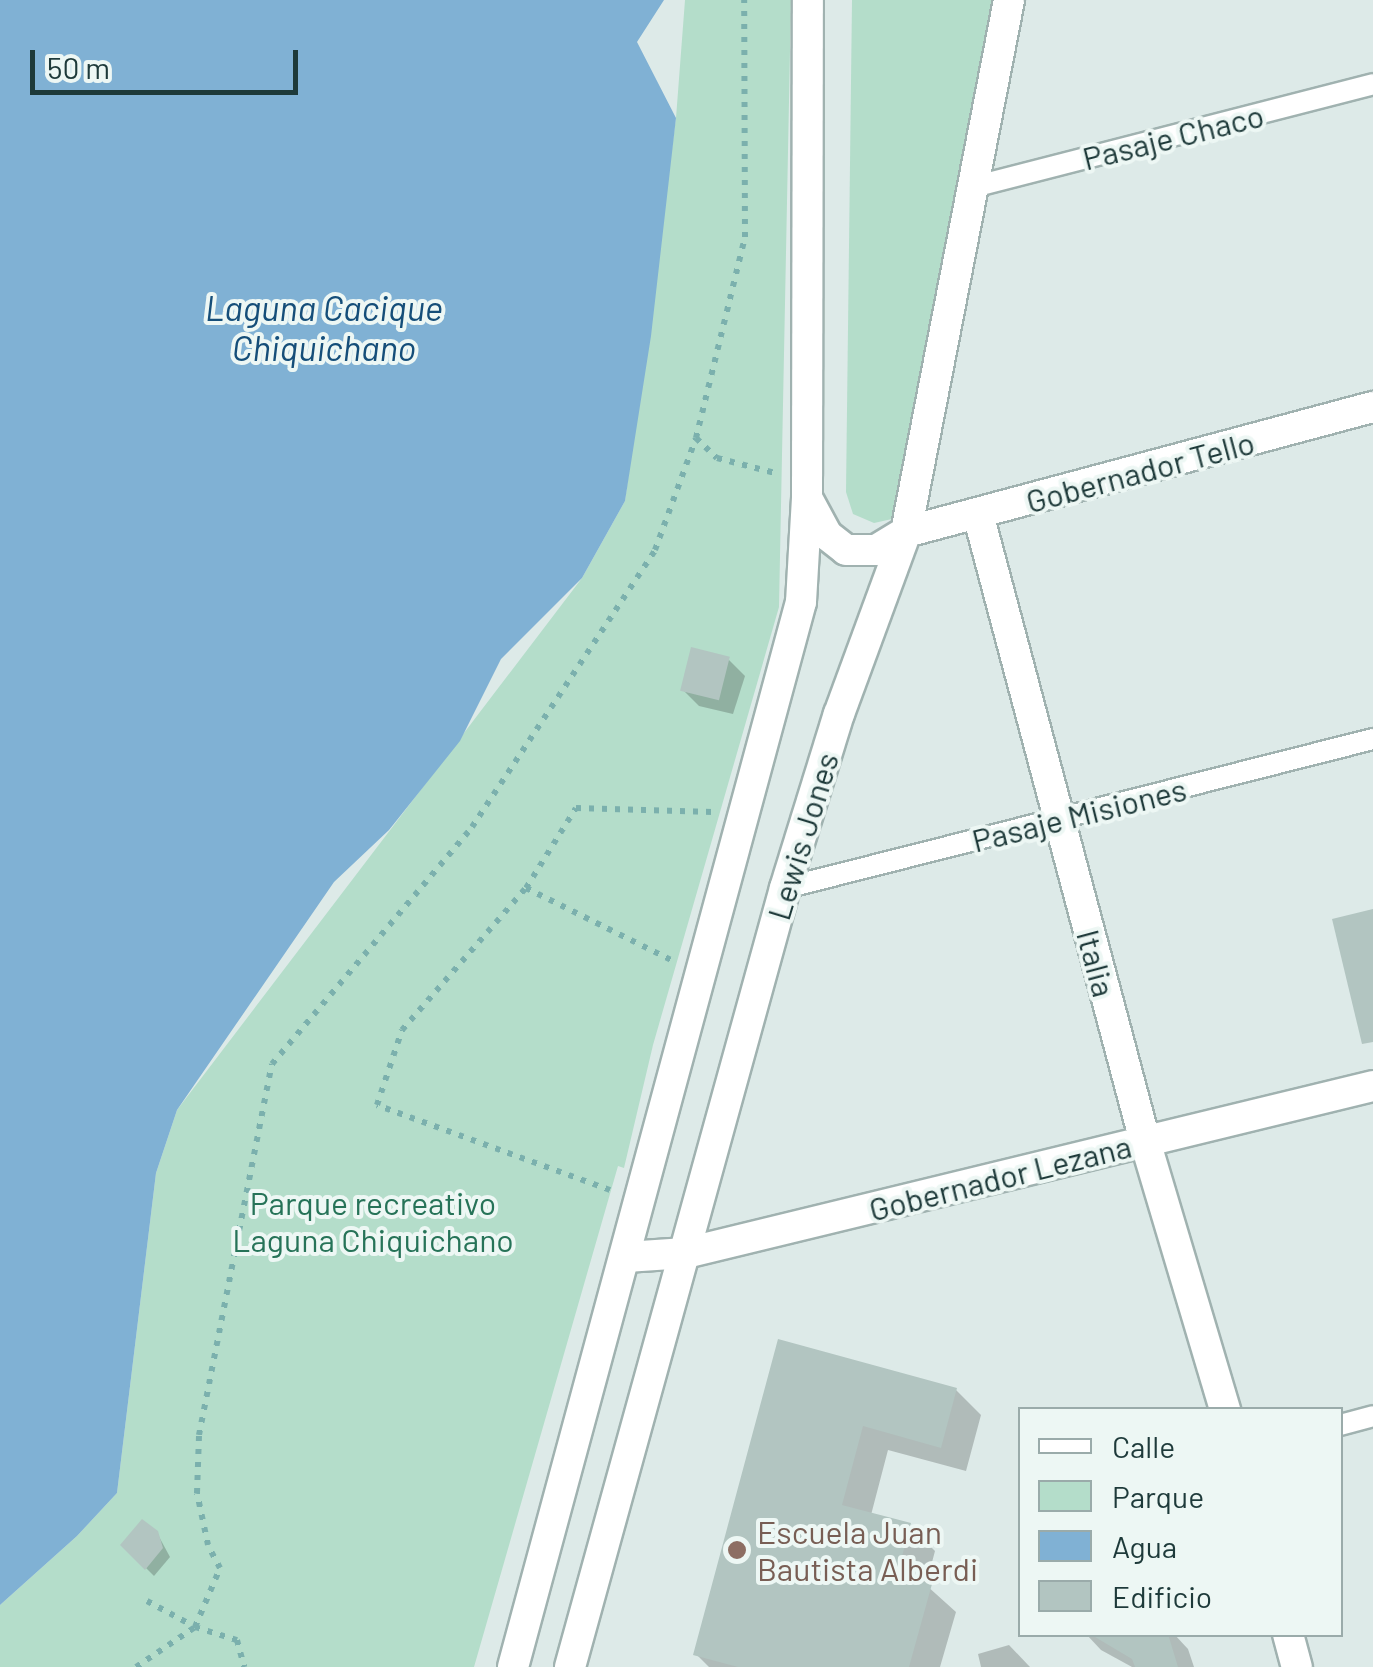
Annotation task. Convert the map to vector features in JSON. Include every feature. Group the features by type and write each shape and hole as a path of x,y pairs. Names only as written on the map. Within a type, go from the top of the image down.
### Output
{"street":[{"name":"Lewis Jones","path":"513,1667 801,602 807,498 808,0"},
{"name":"Lewis Jones","path":"570,1667 784,888 839,714 906,532 1009,0"},
{"name":"Gobernador Tello","path":"807,498 827,535 846,550 876,550 906,532 1373,408"},
{"name":"Italia","path":"978,514 1145,1141 1224,1407"},
{"name":"Gobernador Lezana","path":"626,1258 686,1253 1373,1086"},
{"path":"1289,1637 1297,1667"}],"lane":[{"name":"Pasaje Chaco","path":"973,187 1373,84"},
{"name":"Pasaje Misiones","path":"784,888 1373,739"},
{"path":"1343,1424 1373,1416"}],"path":[{"path":"136,1667 195,1627 220,1568 208,1545 197,1494 199,1435 272,1064 472,827 655,550 696,438 744,237 744,0"},
{"path":"696,438 718,458 746,468 780,474 781,454"},
{"path":"623,1195 377,1106 402,1030 526,888 576,808 724,813"},
{"path":"526,888 683,966"},
{"path":"147,1601 195,1627 237,1640 244,1667"}],"green space":[{"name":"Parque recreativo Laguna Chiquichano","path":"685,0 791,0 779,607 653,1045 624,1168 618,1166 474,1667 0,1667 0,1605 77,1536 117,1493 156,1173 177,1110 582,578 625,501 676,118"},
{"path":"852,0 999,0 903,498 892,519 874,523 853,514 846,492"}],"water":[{"name":"Laguna Cacique Chiquichano","path":"0,0 664,0 637,42 676,118 651,336 625,501 582,578 501,659 460,741 389,830 334,882 177,1110 156,1173 117,1493 77,1536 0,1605"}],"building":[{"path":"691,647 730,657 719,700 680,691"},
{"path":"1373,909 1373,1042 1362,1044 1332,919"},
{"path":"778,1339 957,1388 941,1448 863,1426 842,1505 911,1523 897,1575 932,1584 909,1667 738,1667 693,1655"},
{"path":"142,1519 158,1531 163,1548 145,1570 120,1545"},
{"path":"1095,1637 1169,1637 1178,1667 1135,1667 1132,1659"}],"place":[{"name":"Escuela Juan Bautista Alberdi","path":"737,1550"}]}
